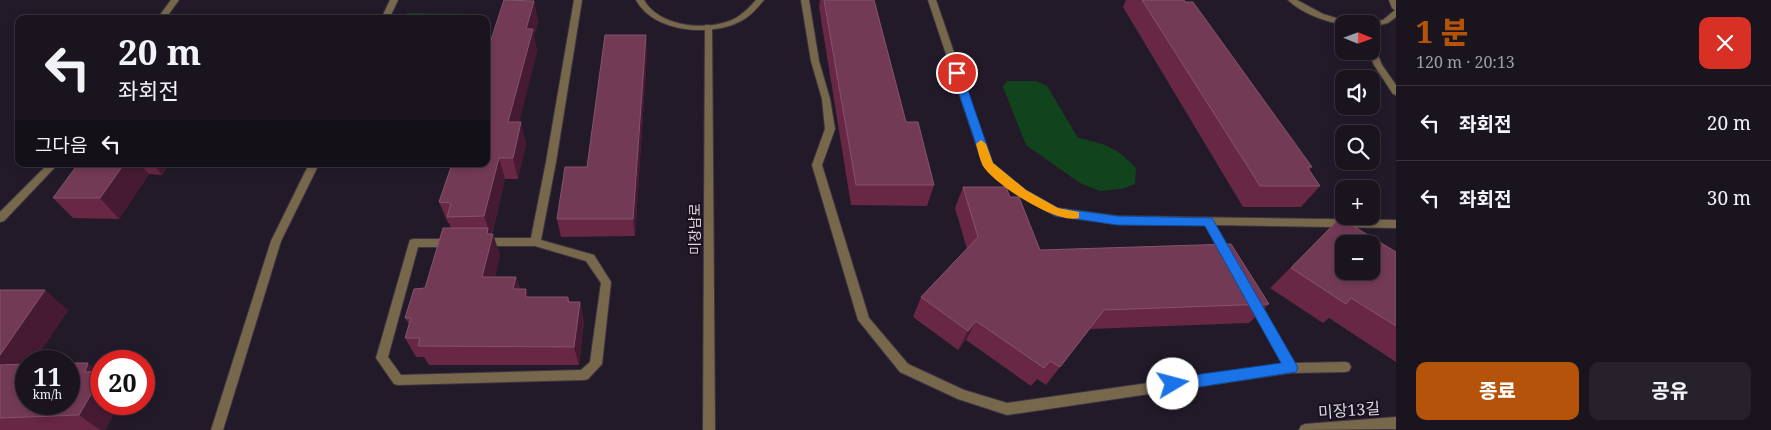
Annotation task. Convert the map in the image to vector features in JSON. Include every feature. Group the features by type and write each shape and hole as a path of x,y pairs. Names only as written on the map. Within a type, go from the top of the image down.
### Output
{"street":[{"path":"165,15 175,0"},
{"path":"387,15 394,0"},
{"path":"535,242 551,162 578,0"},
{"path":"640,0 658,18 677,25 708,27 722,26 740,20 754,10 760,0"},
{"path":"805,0 815,61 826,99 830,129 817,164 864,320 904,368 962,395 1007,409 1291,368 1345,367"},
{"path":"932,0 988,165 1022,192 1056,212 1117,220 1396,224"},
{"path":"1292,0 1308,11 1335,20"},
{"path":"1380,23 1392,18 1396,10 1393,0"},
{"name":"미장남로","path":"708,27 709,430"},
{"path":"1376,60 1396,92"},
{"path":"0,218 50,167"},
{"path":"217,430 276,241 313,167"},
{"path":"1208,222 1233,265"},
{"path":"535,242 590,258 606,282 596,364 584,375 398,380 382,358 414,243 535,242"},
{"path":"1247,291 1291,368"},
{"name":"미장13길","path":"1305,430 1396,423"}],"green space":[{"path":"407,13 474,14 474,15 406,15"},
{"path":"1007,81 1036,81 1047,86 1078,138 1110,147 1122,155 1136,168 1135,184 1121,189 1100,191 1080,183 1026,145 1003,87"}],"building":[{"path":"504,0 534,1 526,29 533,29 508,122 521,122 513,158 499,158 484,216 447,217 451,203 439,202 451,167 490,167 490,43"},
{"path":"824,0 874,0 906,122 918,122 934,185 856,185"},
{"path":"1142,0 1184,0 1185,2 1193,2 1312,167 1307,167 1320,186 1260,186"},
{"path":"605,35 646,35 633,219 557,219 565,167 587,167"},
{"path":"76,167 122,167 100,198 53,198"},
{"path":"963,187 1006,187 1010,197 1019,197 1040,250 1231,244 1269,304 1104,310 1060,367 1050,361 1044,368 976,321 968,331 921,297 978,237"},
{"path":"1335,223 1335,225 1352,225 1368,235 1335,235 1335,280 1380,280 1380,242 1396,252 1396,326 1351,298 1346,304 1291,268"},
{"path":"443,228 488,228 487,234 493,234 482,277 516,277 513,289 526,289 525,297 568,297 568,302 580,302 574,347 418,346 420,338 405,338 411,318 405,318 414,289 425,288"},
{"path":"0,290 45,290 0,355"},
{"path":"80,363 88,363 85,372 90,372 90,396 80,413"},
{"path":"15,364 15,415 79,415 0,418 0,365"}],"slow traffic":[{"path":"981,144 988,165 1022,192 1056,212 1075,215"}],"route":[{"path":"957,73 988,165 1022,192 1056,212 1117,220 1208,222 1291,368 1173,384"}]}
